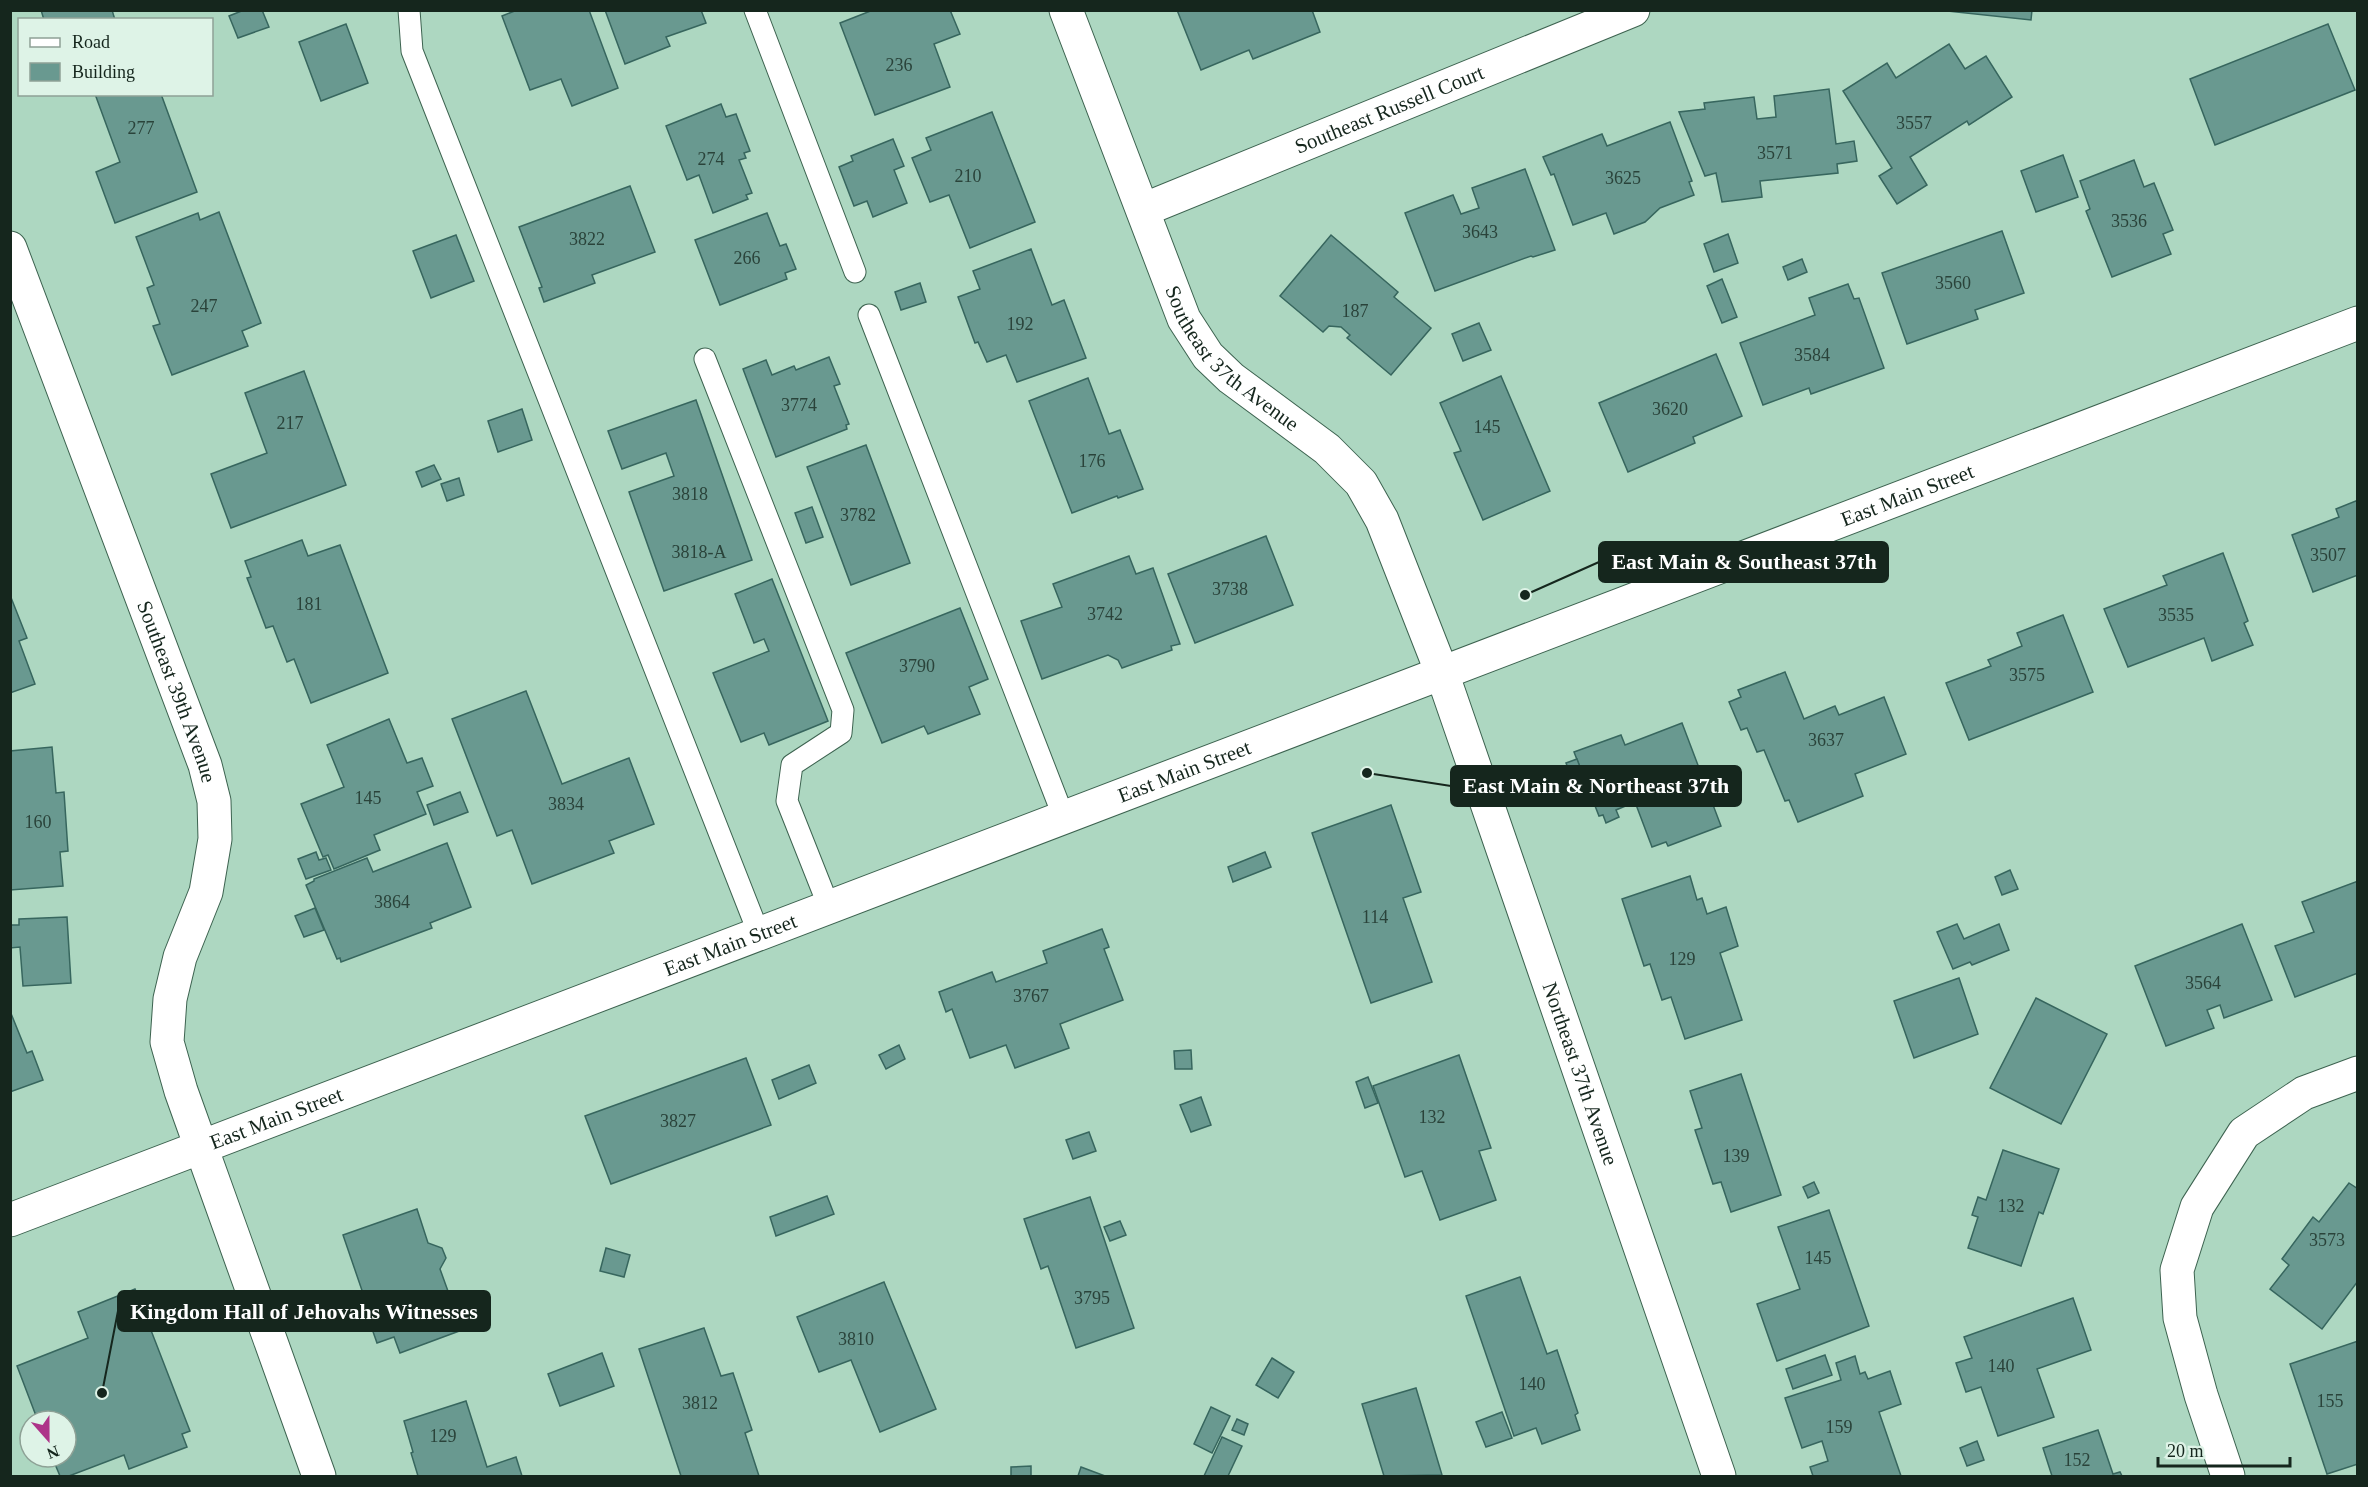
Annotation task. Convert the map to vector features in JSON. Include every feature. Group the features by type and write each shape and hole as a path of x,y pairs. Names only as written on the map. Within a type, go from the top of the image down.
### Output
{"street":[{"name":"Southeast 37th Avenue","path":"1065,10 1184,319 1209,356 1231,378 1327,450 1361,483 1382,520 1442,673"},
{"name":"Southeast Russell Court","path":"1143,210 1633,10"},
{"name":"Southeast 39th Avenue","path":"10,248 205,765 214,801 215,839 206,892 180,957 170,999 167,1042 181,1091 319,1476"},
{"name":"East Main Street","path":"10,1220 2358,323"},
{"name":"Northeast 37th Avenue","path":"1442,673 1719,1476"},
{"path":"2228,1476 2201,1395 2180,1318 2177,1270 2197,1207 2244,1133 2304,1093 2358,1073"}],"lane":[{"path":"408,10 412,51 759,934"},
{"path":"755,10 855,272"},
{"path":"869,315 1064,818"},
{"path":"705,359 843,710 841,733 792,765 787,801 829,907"}],"building":[{"path":"41,10 112,10 114,18 43,18"},
{"path":"244,10 262,10 269,27 238,38 229,16"},
{"path":"517,10 589,10 618,88 572,106 561,79 530,90 502,16"},
{"path":"605,10 701,10 706,23 666,37 670,46 625,64"},
{"path":"873,10 950,10 960,34 934,44 950,87 875,115 840,23"},
{"path":"1177,10 1312,10 1320,32 1253,59 1249,50 1201,70"},
{"path":"1938,10 2032,10 2031,20"},
{"path":"346,24 368,83 321,101 299,42"},
{"path":"2328,24 2355,90 2215,145 2190,79"},
{"path":"1949,44 1965,69 1986,56 2012,97 1969,125 1967,121 1910,157 1927,185 1897,204 1879,176 1892,168 1843,91 1887,63 1896,78"},
{"path":"1829,89 1836,144 1854,141 1857,161 1837,164 1838,173 1760,181 1762,197 1722,202 1716,173 1705,176 1679,112 1705,109 1704,103 1754,97 1757,119 1776,117 1774,96"},
{"path":"96,96 162,96 197,192 115,223 96,172 120,162"},
{"path":"721,104 726,117 736,114 750,151 744,153 746,158 739,160 752,193 746,195 748,199 713,213 699,175 687,180 666,126"},
{"path":"992,112 1035,222 970,248 949,195 930,202 912,158 931,150 926,138"},
{"path":"1670,122 1692,181 1689,182 1694,195 1660,208 1645,222 1614,234 1606,213 1573,225 1554,174 1551,175 1543,157 1602,134 1607,146"},
{"path":"893,139 904,166 894,170 907,203 873,217 867,201 854,206 839,167 853,161 851,156"},
{"path":"2063,155 2078,197 2036,212 2021,171"},
{"path":"2134,160 2144,187 2154,183 2173,230 2163,234 2171,254 2112,277 2086,211 2090,209 2080,181"},
{"path":"1525,169 1555,250 1531,256 1435,291 1405,213 1453,195 1461,214 1479,208 1472,188"},
{"path":"630,186 655,252 592,275 595,283 544,302 539,288 542,287 519,227"},
{"path":"219,212 261,323 242,331 248,346 172,375 153,326 160,324 147,288 154,285 136,237 198,213 200,220"},
{"path":"767,213 780,246 786,244 796,269 785,273 787,279 720,305 695,240"},
{"path":"2002,231 2024,293 1975,310 1978,319 1907,344 1882,273"},
{"path":"1728,234 1738,263 1714,272 1704,244"},
{"path":"456,235 474,281 431,298 413,251"},
{"path":"1331,235 1398,292 1394,297 1431,328 1391,375 1347,338 1350,335 1341,327 1329,326 1323,332 1280,296"},
{"path":"1031,249 1052,305 1064,300 1086,358 1017,382 1006,355 987,362 978,342 975,343 958,297 980,289 973,271"},
{"path":"1802,259 1807,272 1788,280 1783,267"},
{"path":"1722,279 1737,317 1722,323 1707,286"},
{"path":"920,283 926,302 901,310 895,292"},
{"path":"1848,284 1854,299 1859,298 1884,368 1811,394 1809,388 1763,405 1740,343 1815,315 1809,298"},
{"path":"1479,323 1491,350 1463,361 1452,334"},
{"path":"1716,354 1742,416 1693,437 1695,443 1628,472 1599,403"},
{"path":"829,357 840,384 834,386 849,424 846,425 847,429 776,457 743,369 766,360 772,375 794,366 796,370"},
{"path":"304,371 346,485 231,528 211,474 267,453 245,393"},
{"path":"1501,376 1550,491 1483,520 1454,453 1461,451 1440,403"},
{"path":"1088,378 1109,434 1120,430 1143,489 1072,513 1029,401"},
{"path":"696,400 752,560 664,591 629,492 674,476 666,453 622,469 608,431"},
{"path":"522,409 532,440 498,452 488,421"},
{"path":"866,445 910,563 851,585 807,467"},
{"path":"434,465 441,479 422,487 416,472"},
{"path":"459,478 464,495 447,501 441,484"},
{"path":"2358,500 2358,575 2313,592 2292,535 2339,517 2336,509"},
{"path":"812,507 823,537 806,543 795,513"},
{"path":"1266,536 1293,605 1195,643 1168,574"},
{"path":"302,540 308,556 340,545 388,673 311,703 294,659 287,662 273,626 266,628 247,578 251,577 245,561"},
{"path":"2223,553 2248,621 2244,623 2253,645 2212,661 2204,638 2128,667 2104,609 2167,585 2163,576"},
{"path":"1129,556 1136,574 1153,568 1180,644 1171,646 1172,650 1122,668 1118,660 1108,655 1042,679 1021,621 1062,607 1053,584"},
{"path":"772,579 828,721 769,745 764,733 741,742 713,673 769,651 764,639 754,643 735,594"},
{"path":"10,595 27,638 19,641 35,684 10,693"},
{"path":"960,608 988,679 969,687 980,714 928,734 924,726 882,743 846,653"},
{"path":"2063,615 2093,692 1969,740 1946,683 1991,666 1988,660 2022,646 2017,633"},
{"path":"1785,672 1804,719 1835,706 1839,715 1884,697 1906,754 1855,774 1863,796 1798,822 1789,800 1785,801 1764,750 1757,752 1747,728 1741,730 1729,702 1741,697 1738,690"},
{"path":"526,691 562,784 629,758 654,824 609,841 614,853 532,884 512,830 497,836 452,719"},
{"path":"389,719 407,763 422,758 433,786 417,792 426,814 374,835 380,850 334,869 328,855 323,857 301,804 344,787 327,745"},
{"path":"1682,723 1721,826 1668,846 1666,842 1652,847 1635,802 1616,810 1619,817 1606,823 1603,815 1599,816 1574,752 1621,735 1625,745"},
{"path":"52,747 56,793 64,792 68,851 60,852 63,886 10,890 10,751"},
{"path":"1577,759 1583,775 1572,779 1566,763"},
{"path":"460,792 468,812 434,825 427,805"},
{"path":"1391,805 1421,892 1403,898 1432,982 1371,1003 1312,833"},
{"path":"447,843 471,907 430,923 432,928 341,962 340,958 337,959 306,885 314,879 367,858 373,872"},
{"path":"316,852 319,860 326,858 331,870 306,879 298,859"},
{"path":"1265,852 1271,867 1233,882 1228,867"},
{"path":"2010,870 2018,889 2002,895 1995,877"},
{"path":"1690,876 1697,900 1702,898 1707,914 1726,907 1738,946 1720,953 1742,1020 1685,1039 1671,997 1662,1000 1650,964 1644,966 1622,899"},
{"path":"2358,881 2358,973 2295,997 2275,946 2314,932 2302,902"},
{"path":"315,908 324,930 304,937 295,916"},
{"path":"67,917 71,983 23,986 20,947 10,948 10,925 19,925 19,919"},
{"path":"1957,924 1964,939 1999,924 2009,950 1972,965 1970,962 1953,969 1937,932"},
{"path":"2242,924 2272,1000 2224,1018 2220,1005 2207,1010 2214,1028 2166,1046 2135,966"},
{"path":"1102,929 1109,947 1104,949 1123,1000 1060,1024 1069,1048 1015,1068 1006,1045 970,1058 952,1009 946,1012 939,992 992,972 996,982 1047,963 1043,951"},
{"path":"1959,978 1978,1034 1914,1058 1894,1001"},
{"path":"2036,998 2107,1034 2061,1124 1990,1088"},
{"path":"10,1011 27,1053 32,1051 43,1080 10,1092"},
{"path":"899,1045 905,1059 886,1069 879,1055"},
{"path":"1191,1050 1192,1069 1175,1069 1174,1051"},
{"path":"1459,1055 1491,1148 1479,1151 1496,1200 1440,1220 1422,1171 1405,1177 1373,1086"},
{"path":"746,1058 771,1125 611,1184 585,1116"},
{"path":"809,1065 816,1083 779,1099 772,1080"},
{"path":"1741,1074 1781,1195 1731,1212 1721,1182 1713,1184 1695,1130 1702,1128 1690,1091"},
{"path":"1368,1077 1378,1103 1365,1108 1356,1082"},
{"path":"1201,1097 1211,1125 1191,1132 1180,1105"},
{"path":"1089,1132 1096,1151 1073,1159 1066,1140"},
{"path":"2003,1150 2059,1169 2043,1214 2039,1212 2021,1266 1968,1248 1978,1217 1972,1215 1978,1197 1986,1200"},
{"path":"1814,1182 1819,1193 1808,1198 1803,1187"},
{"path":"2349,1183 2358,1189 2358,1281 2322,1329 2270,1289 2289,1265 2282,1259 2313,1217 2319,1222"},
{"path":"827,1196 834,1214 776,1236 770,1217"},
{"path":"1090,1197 1134,1328 1076,1348 1048,1266 1041,1269 1024,1219"},
{"path":"417,1209 428,1243 442,1248 446,1258 440,1269 462,1330 400,1353 394,1337 377,1343 364,1306 367,1305 343,1235"},
{"path":"1829,1210 1869,1326 1777,1361 1757,1304 1800,1289 1778,1227"},
{"path":"1120,1221 1126,1235 1110,1241 1104,1227"},
{"path":"606,1248 630,1255 624,1277 600,1271"},
{"path":"1520,1277 1547,1354 1557,1350 1578,1413 1575,1415 1580,1430 1542,1444 1536,1428 1514,1436 1466,1296"},
{"path":"884,1282 936,1409 880,1432 851,1360 819,1372 797,1317"},
{"path":"135,1289 190,1431 182,1434 187,1447 129,1469 124,1455 69,1476 60,1476 57,1469 78,1469 78,1409 33,1409 17,1366 88,1338 78,1312"},
{"path":"2073,1298 2091,1350 2037,1369 2054,1417 1998,1436 1981,1387 1966,1392 1956,1363 1972,1358 1964,1337"},
{"path":"704,1328 721,1376 733,1373 752,1430 745,1433 759,1476 681,1476 639,1349"},
{"path":"2358,1341 2358,1464 2327,1474 2290,1364"},
{"path":"602,1353 614,1386 560,1406 548,1374"},
{"path":"1825,1355 1832,1375 1793,1389 1786,1369"},
{"path":"1855,1356 1860,1374 1865,1372 1868,1379 1890,1371 1901,1404 1879,1412 1901,1476 1813,1476 1810,1467 1828,1461 1822,1441 1802,1448 1785,1398 1841,1380 1836,1363"},
{"path":"1272,1358 1294,1372 1278,1398 1256,1385"},
{"path":"1416,1388 1442,1475 1384,1476 1362,1404"},
{"path":"466,1401 487,1467 516,1457 522,1476 418,1476 404,1421"},
{"path":"1211,1407 1230,1416 1212,1453 1194,1444"},
{"path":"1502,1412 1512,1438 1486,1447 1476,1422"},
{"path":"1237,1419 1248,1424 1244,1435 1232,1430"},
{"path":"2098,1430 2113,1474 2120,1472 2122,1476 2052,1476 2043,1448"},
{"path":"1222,1437 1242,1446 1228,1476 1204,1476"},
{"path":"1977,1441 1984,1460 1967,1466 1960,1448"},
{"path":"1031,1466 1031,1476 1011,1476 1011,1467"},
{"path":"1081,1467 1105,1476 1078,1476"}],"place":[{"name":"East Main & Southeast 37th","path":"1525,595"},
{"name":"East Main & Northeast 37th","path":"1367,773"},
{"name":"Kingdom Hall of Jehovahs Witnesses","path":"102,1393"}]}
